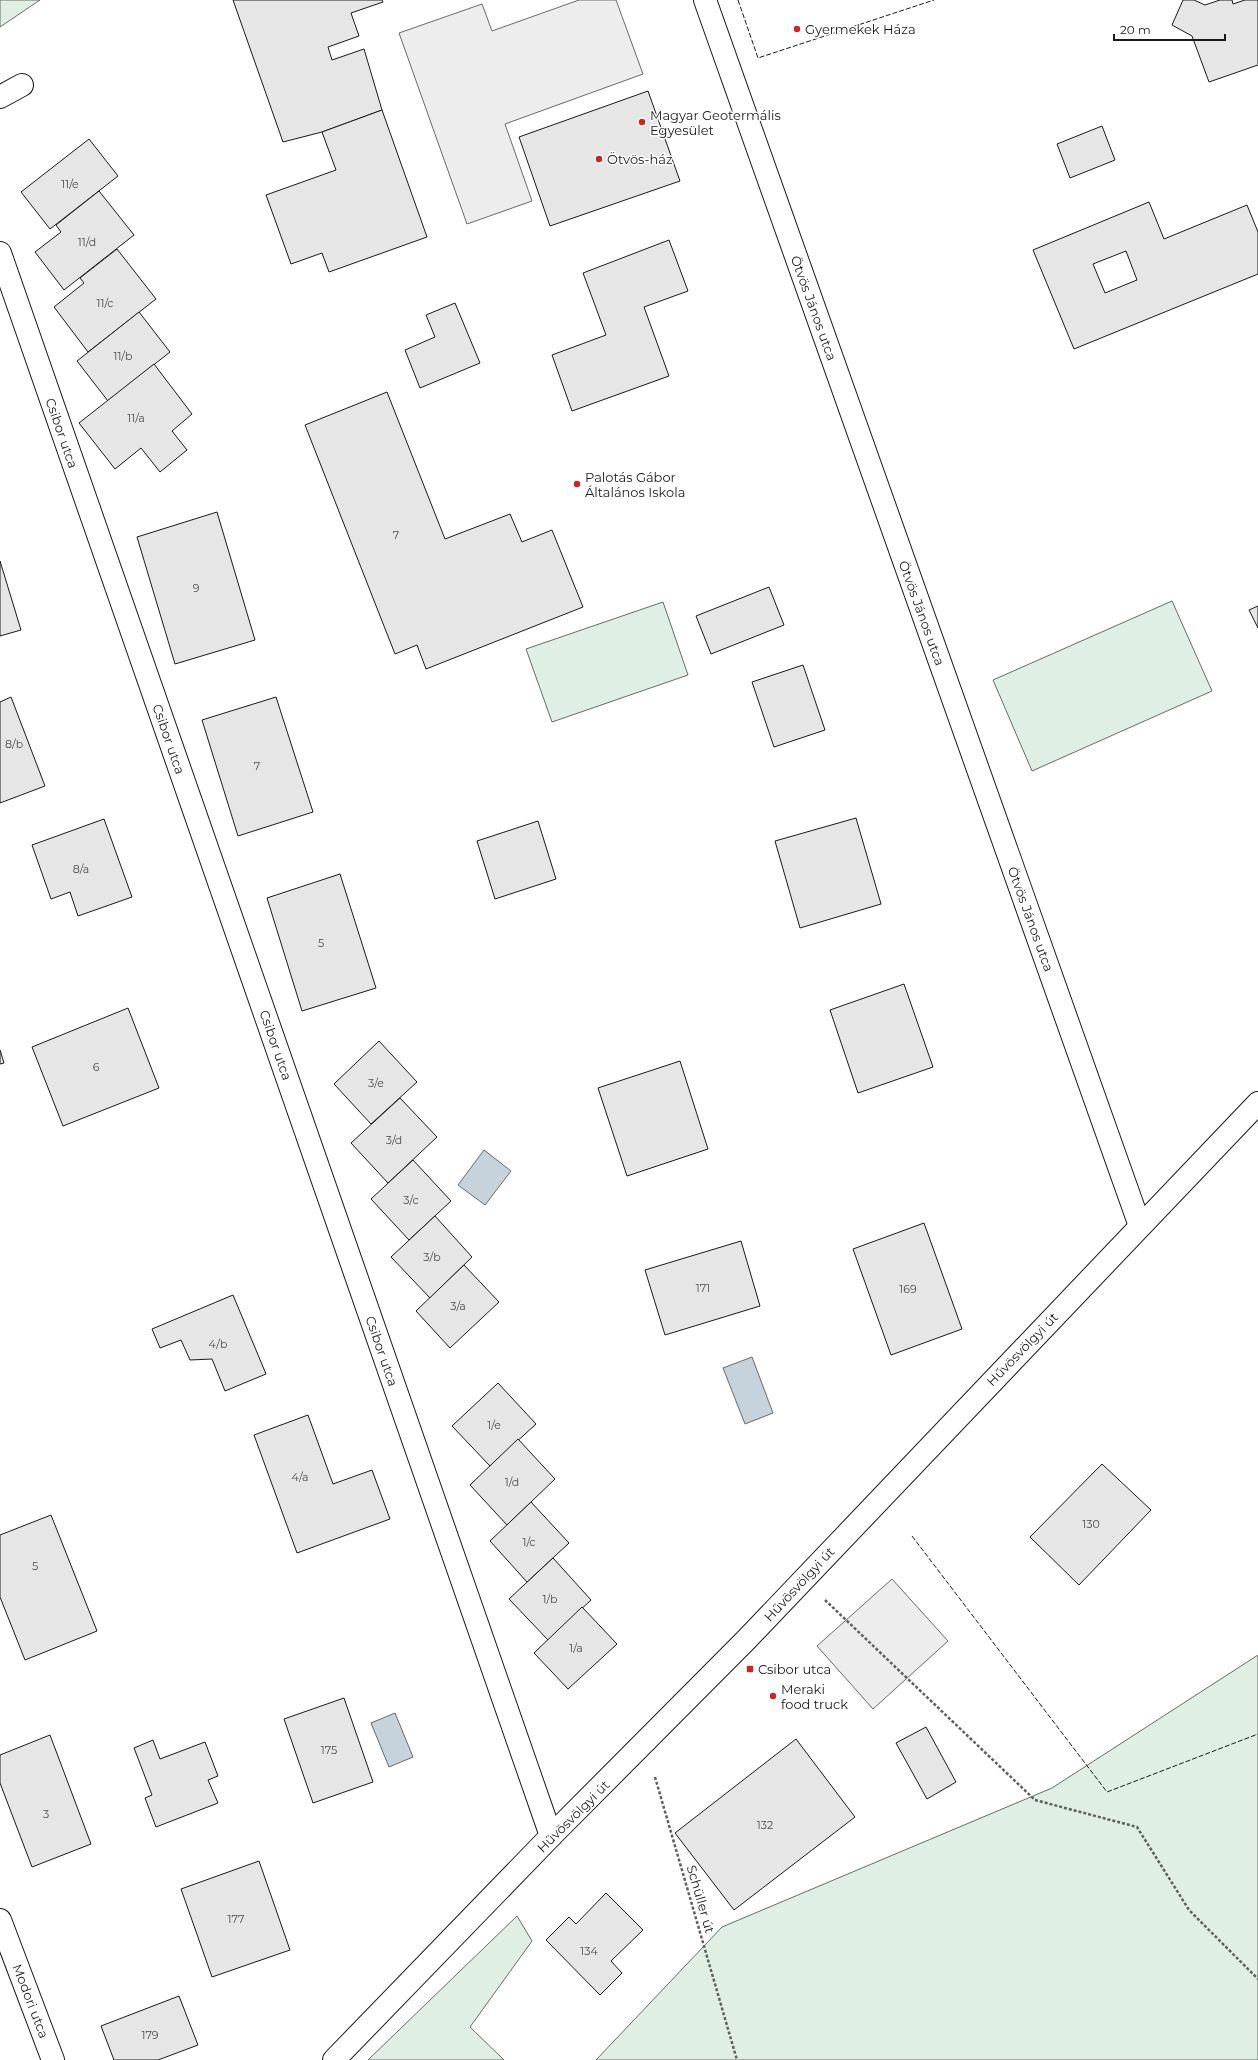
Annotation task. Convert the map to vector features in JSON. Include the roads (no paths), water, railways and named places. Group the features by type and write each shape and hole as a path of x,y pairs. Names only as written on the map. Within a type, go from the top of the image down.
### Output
{"street":[{"name":"Ötvös János utca","path":"705,0 1140,1226"},
{"path":"0,97 22,85"},
{"name":"Csibor utca","path":"0,253 551,1836"},
{"name":"Hűvösvölgyi út","path":"334,2060 551,1836 645,1744 1258,1103"},
{"name":"Modori utca","path":"0,1920 53,2060"}],"place":[{"name":"Gyermekek Háza","path":"797,29"},
{"name":"Magyar Geotermális Egyesület","path":"642,122"},
{"name":"Ötvös-ház","path":"599,159"},
{"name":"Palotás Gábor Általános Iskola","path":"577,484"},
{"name":"Csibor utca","path":"750,1669"},
{"name":"Meraki food truck","path":"773,1696"}]}
